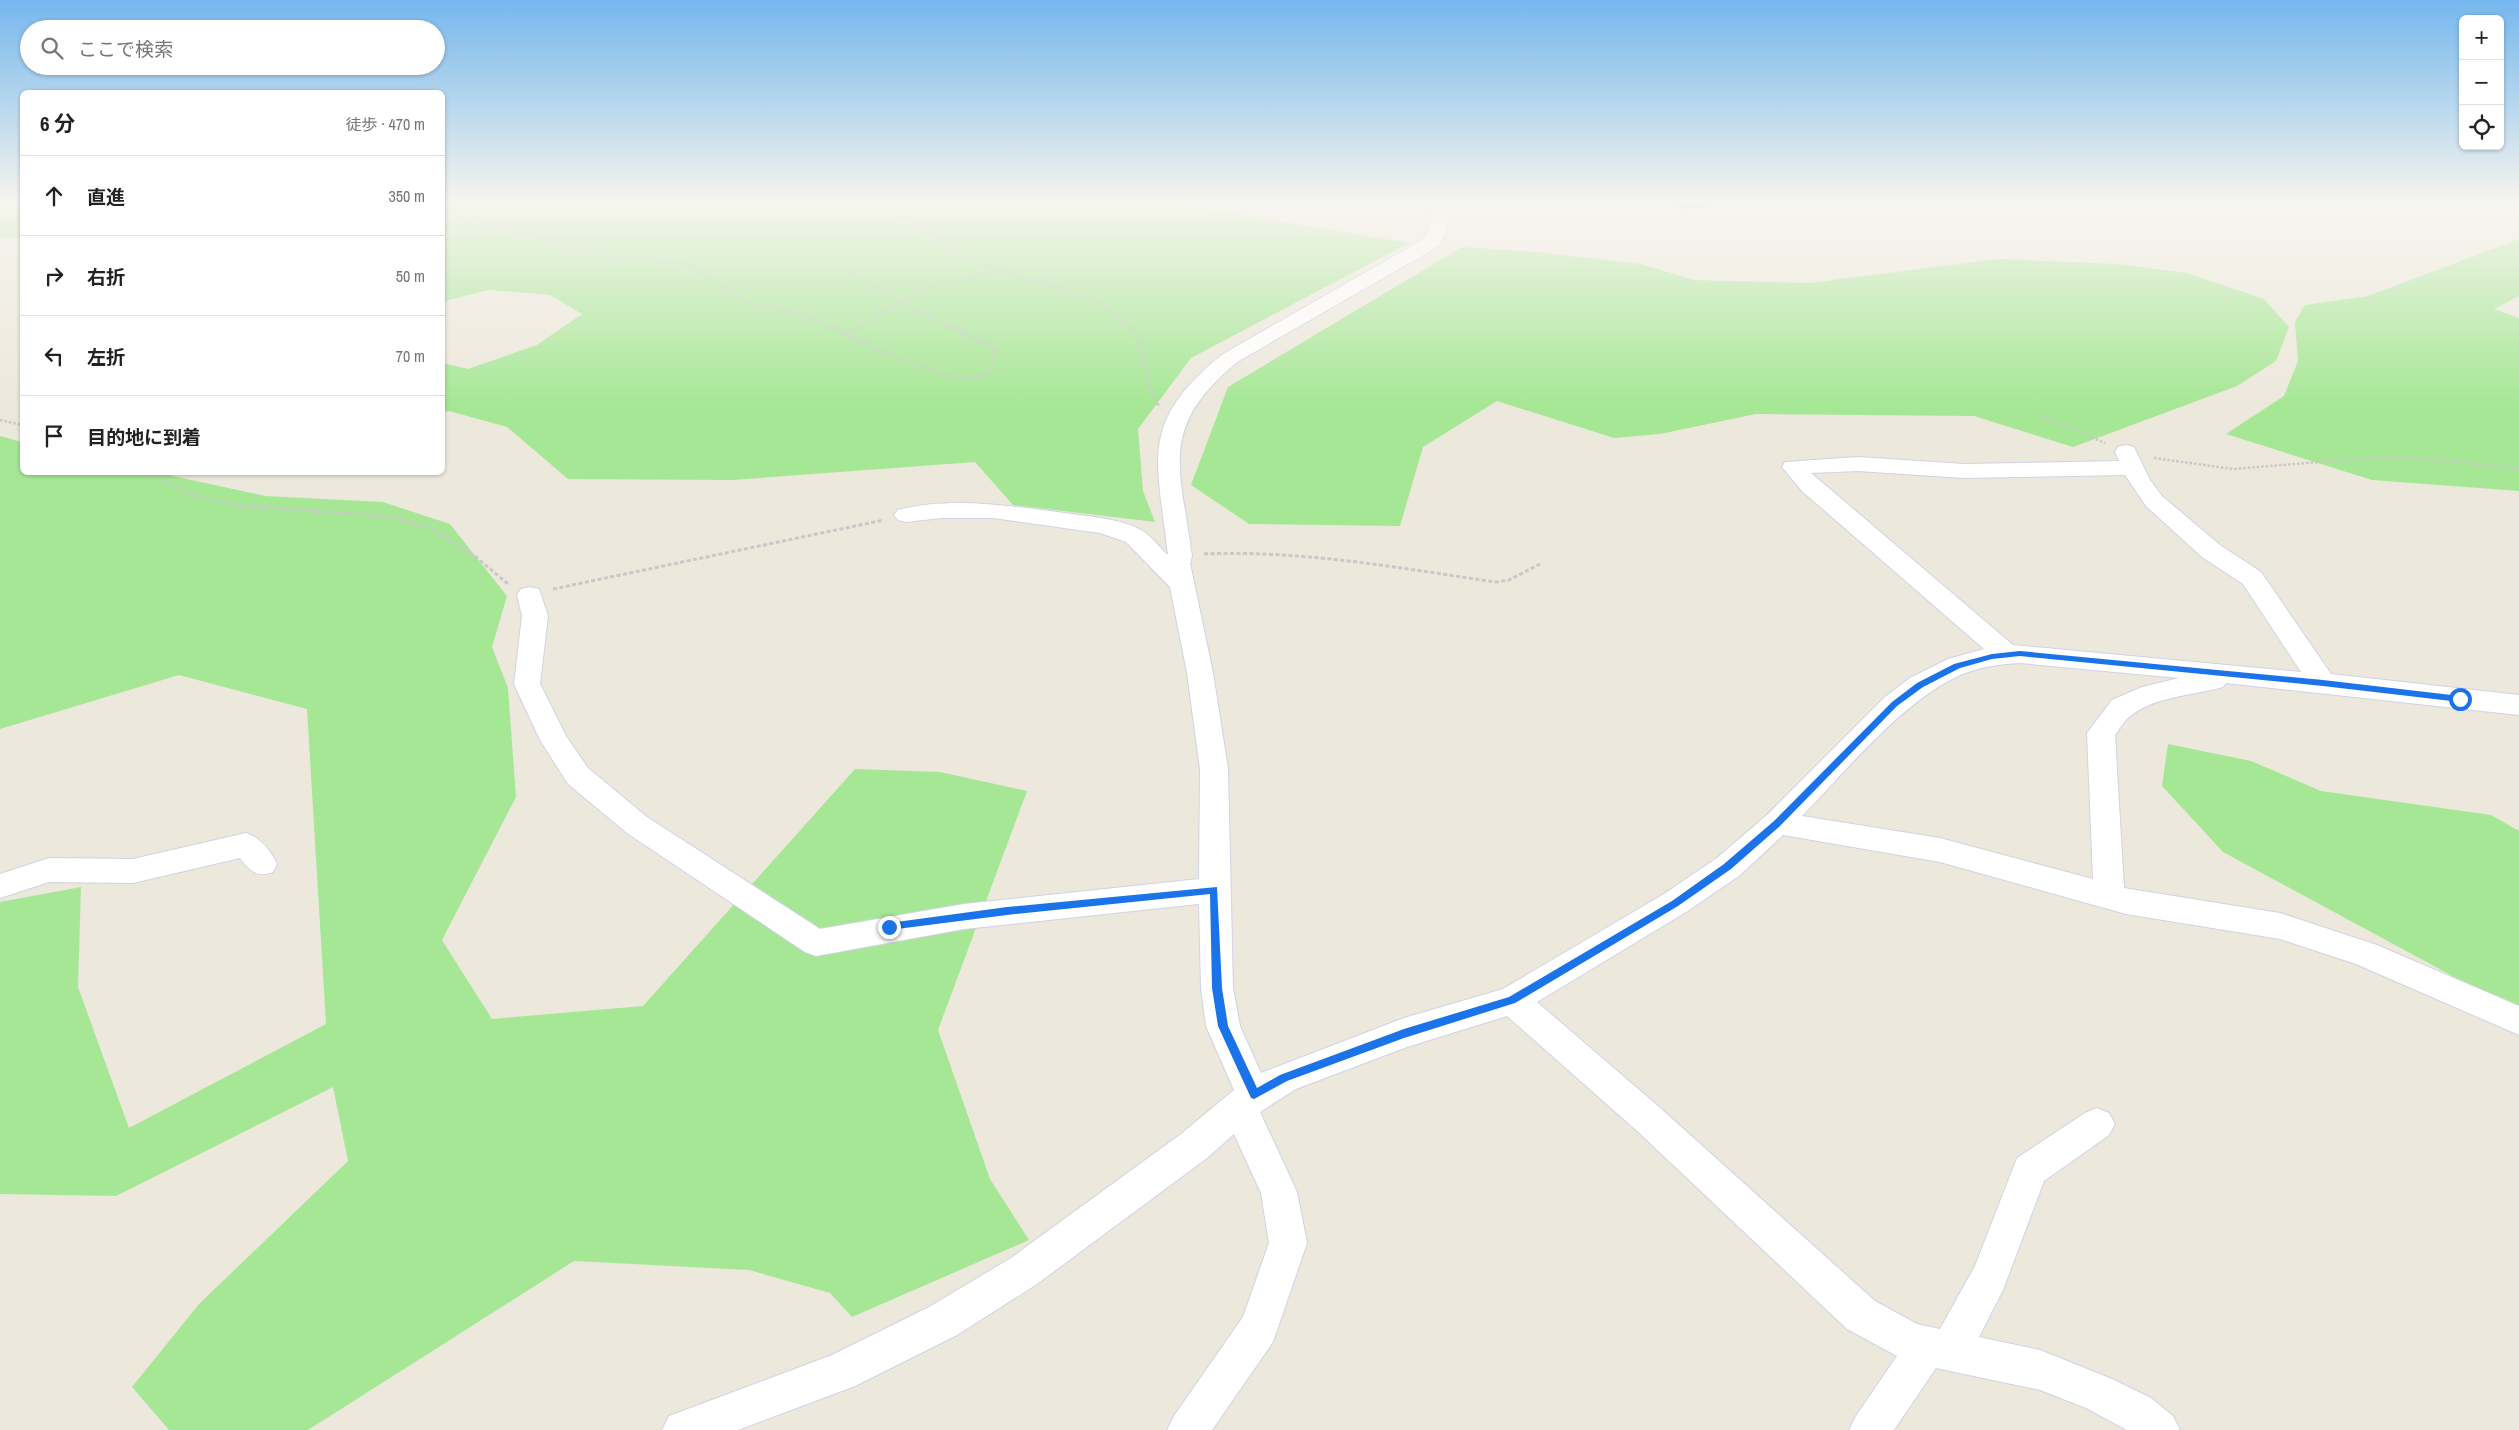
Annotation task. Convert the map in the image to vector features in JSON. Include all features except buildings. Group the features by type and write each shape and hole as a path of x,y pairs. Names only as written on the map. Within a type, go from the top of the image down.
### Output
{"street":[{"path":"1188,1430 1259,1328 1288,1244 1278,1192 1223,1026 1217,988 1214,890 1214,769 1178,563 1180,556 1168,460 1171,431 1182,410 1207,376 1230,358 1389,271"},
{"path":"2007,655 1810,486 1794,467 1858,464 1964,471 2130,460 2139,481 2154,501 2211,551 2252,578 2323,683"},
{"path":"906,515 942,511 993,511 1104,526 1135,537 1183,585"},
{"path":"530,594 535,616 527,684 554,740 578,776 637,825 816,943 889,927 968,916 1214,890"},
{"path":"683,1430 841,1372 943,1321 1024,1271 1194,1146 1247,1102 1284,1078 1404,1034 1512,1000 1675,903 1728,867 1777,823 1895,704 1920,685 1957,666 1992,656 2020,654 2323,683 2519,705"},
{"path":"2109,896 2101,733 2122,707 2137,700 2152,694 2239,675"},
{"path":"1777,823 1940,850 2109,896 2280,926 2366,954 2519,1021"},
{"path":"0,886 49,870 133,871 246,845 262,864"},
{"path":"1512,1000 1647,1118 1861,1315 1912,1343 2040,1370 2098,1393 2137,1412 2159,1430"},
{"path":"1870,1430 1939,1349 1990,1277 2030,1170 2097,1124"}],"path":[{"path":"699,271 754,305 804,314 883,352 959,380 990,373 995,348 900,302 847,271"},
{"path":"846,334 900,302 934,285 1001,271 1096,300 1136,334 1150,389 1171,431"},
{"path":"2042,416 2130,460 2207,468 2245,469 2307,465 2363,458 2411,457 2519,469"},
{"path":"0,420 20,425"},
{"path":"154,475 189,494 247,508 388,516 430,528 476,557 518,592 530,594 906,515"},
{"path":"1180,556 1234,552 1315,555 1496,582 1509,580 1540,564"}],"green space":[{"path":"445,271 1356,271 1191,358 1138,429 1143,491 1155,522 1013,505 975,462 732,480 568,479 507,427 449,411 445,412 445,363 468,369 537,345 582,314 550,295 488,290 445,303"},
{"path":"1422,271 1663,271 1694,280 1809,283 1906,271 2169,271 2187,273 2264,299 2289,327 2276,361 2237,386 2073,447 1974,416 1756,414 1660,434 1614,438 1497,401 1423,447 1400,526 1249,524 1191,485 1228,387"},
{"path":"2435,271 2519,271 2519,296 2494,309 2519,318 2519,491 2372,480 2226,434 2284,396 2298,361 2295,322 2305,305 2368,296"},
{"path":"0,436 20,441 20,475 168,475 265,496 383,502 450,524 507,596 492,647 508,688 516,797 442,940 492,1019 643,1006 855,769 940,772 1027,791 938,1030 990,1179 1029,1240 852,1317 830,1293 749,1270 574,1261 308,1430 169,1430 132,1387 199,1304 348,1161 333,1087 116,1196 0,1194 0,902 81,887 78,987 129,1128 326,1024 307,709 179,675 0,729"},
{"path":"2168,744 2251,761 2321,791 2491,815 2519,831 2519,1012 2223,852 2162,786"}],"route":[{"path":"889,927 1110,899 1214,890 1217,988 1223,1026 1254,1095 1284,1078 1404,1034 1512,1000 1675,903 1728,867 1777,823 1895,704 1920,685 1957,666 1992,656 2020,654 2323,683 2460,699"}]}
